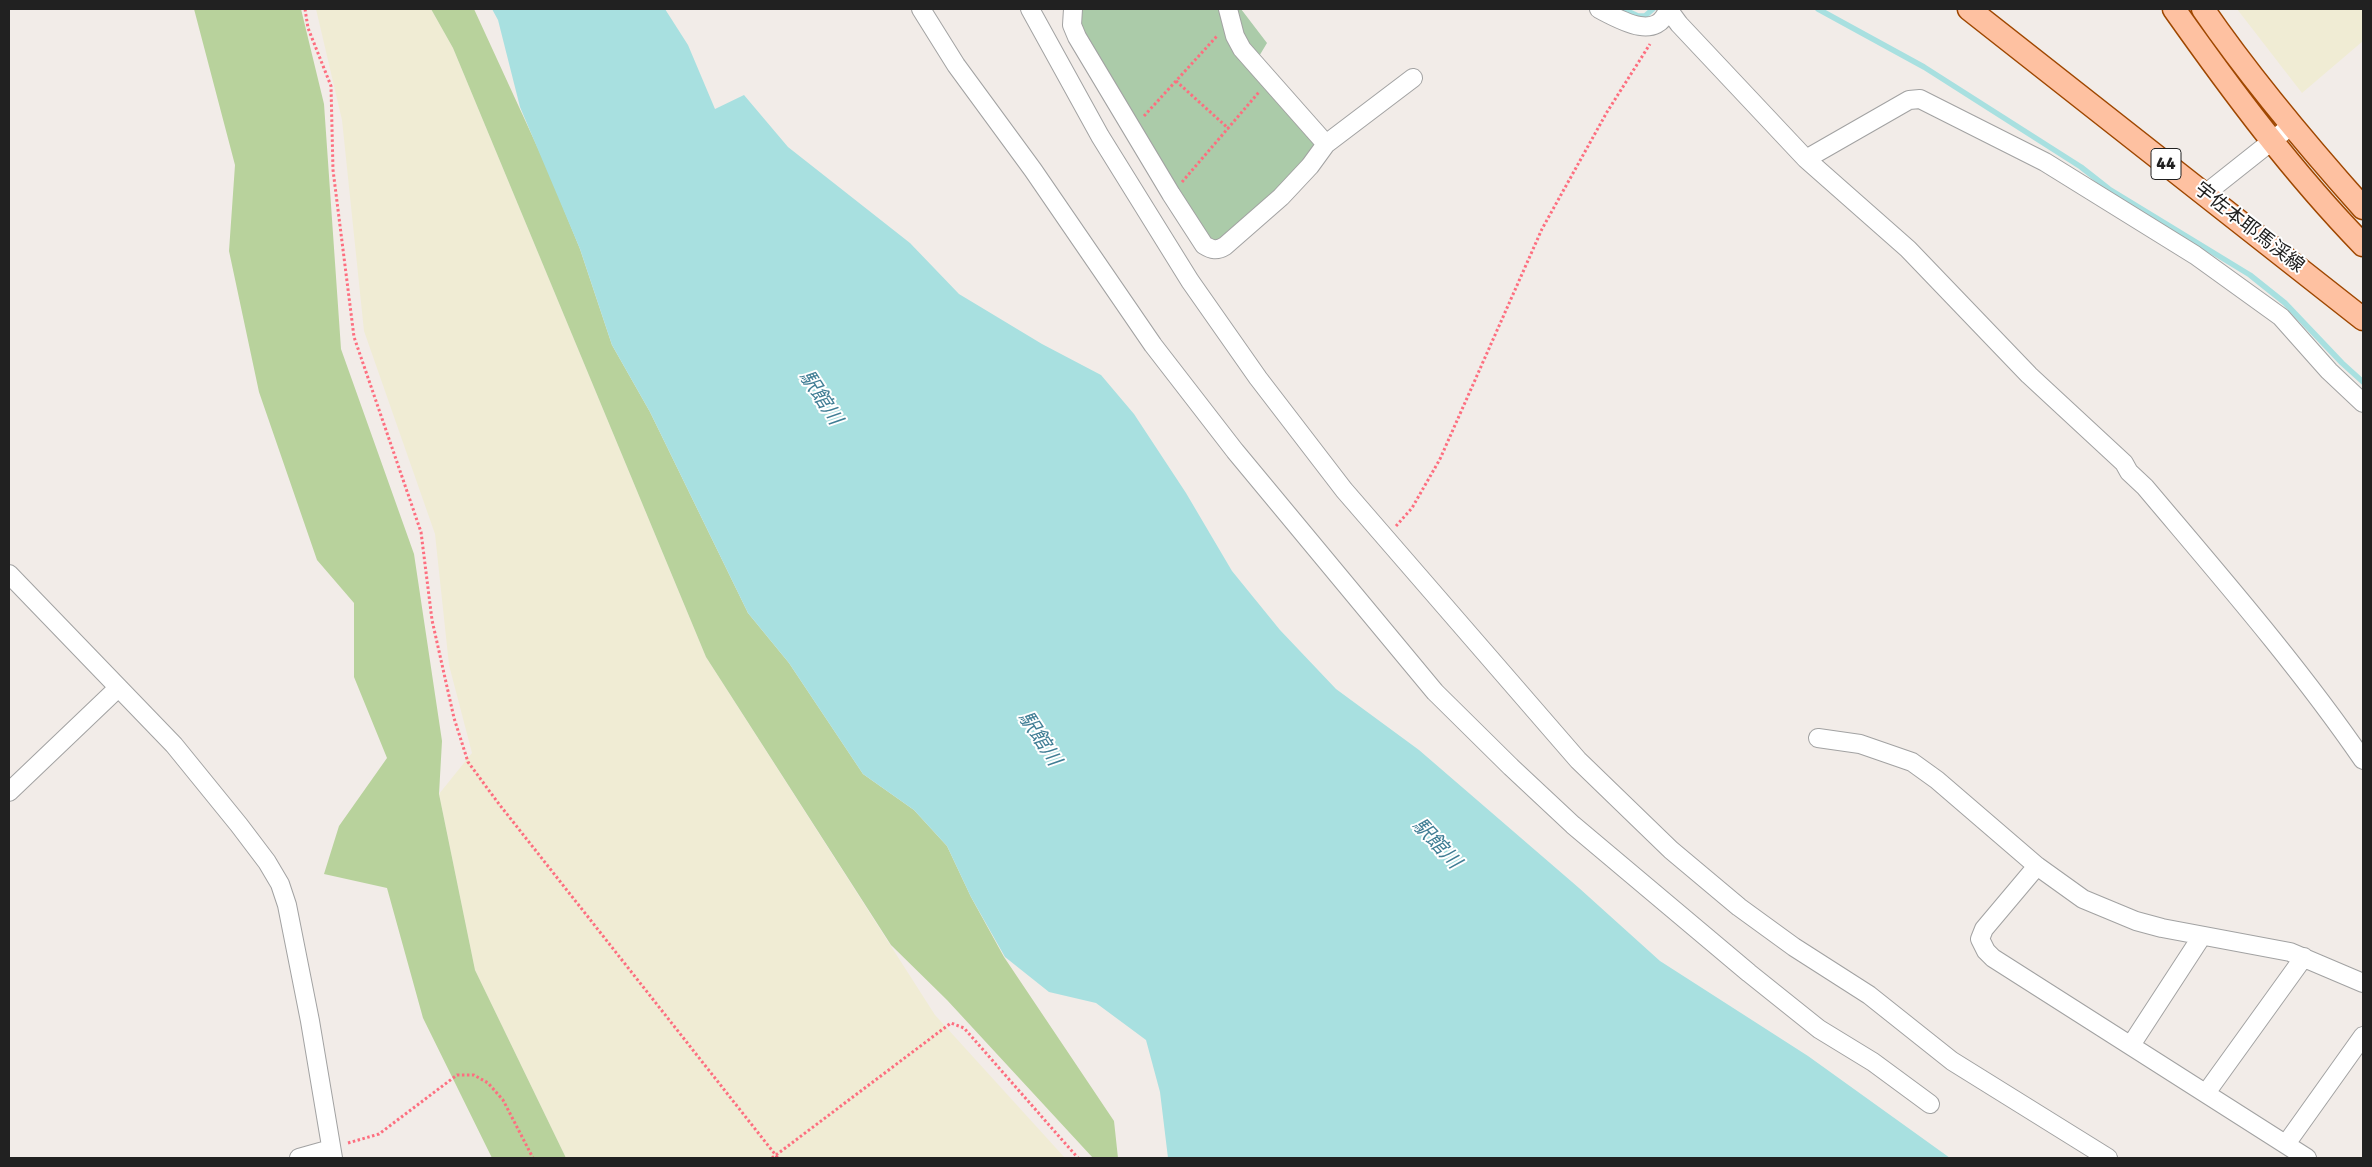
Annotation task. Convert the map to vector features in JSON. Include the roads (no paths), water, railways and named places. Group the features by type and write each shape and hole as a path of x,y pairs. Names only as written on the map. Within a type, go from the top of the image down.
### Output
{"main road":[{"name":"宇佐本耶馬渓線","path":"1969,9 2363,319"},
{"path":"2174,9 2272,140 2363,245"},
{"path":"2203,9 2246,68 2363,208"}],"street":[{"path":"921,9 956,65 1033,170 1153,344 1235,451 1435,692 1511,768 1573,825 1749,973 1819,1029 1873,1062 1930,1104"},
{"path":"1030,9 1100,136 1190,281 1301,435 1344,490 1578,760 1671,850 1739,907 1794,947 1868,995 1952,1061 2108,1158"},
{"path":"1073,9 1072,25 1076,37 1171,194 1204,245 1212,250 1219,249 1282,198 1326,144 1413,78"},
{"path":"1599,9 1618,20 1640,26 1658,25 1663,20 1668,9 1679,24 1806,159 1908,249 2029,375 2124,463 2129,472 2145,487 2293,666 2363,760"},
{"path":"1229,15 1242,49 1326,144"},
{"path":"1806,159 1909,100 1920,99 2045,162 2195,255 2281,317 2330,371 2363,403"},
{"path":"2205,194 2292,125"},
{"path":"9,574 201,776 267,862 280,884 287,905 308,1011 332,1154 299,1158"},
{"path":"9,792 118,688"},
{"path":"1818,738 1860,744 1912,762 2072,894 2091,903 2136,921 2202,936 2276,948 2304,957 2363,983"},
{"path":"2037,866 1984,929 1980,939 1986,951 1993,958 2307,1158"},
{"path":"2131,1045 2202,936"},
{"path":"2206,1093 2304,957"},
{"path":"2286,1144 2363,1036"}],"water":[{"name":"駅館川","path":"492,9 665,9 688,45 715,109 744,95 788,147 910,243 959,294 1042,344 1101,375 1134,414 1186,493 1232,571 1280,630 1336,689 1419,750 1579,888 1660,961 1808,1056 1950,1158 1168,1158 1160,1092 1146,1040 1096,1003 1049,992 1005,957 971,897 947,846 914,810 863,774 789,663 748,613 650,412 612,345 580,249 520,107 498,20"}],"waterway":[{"path":"1623,9 1638,16 1645,16 1653,9"},
{"path":"1818,9 1924,67 2081,167 2109,189 2250,275 2285,303 2342,363 2363,382"}]}
